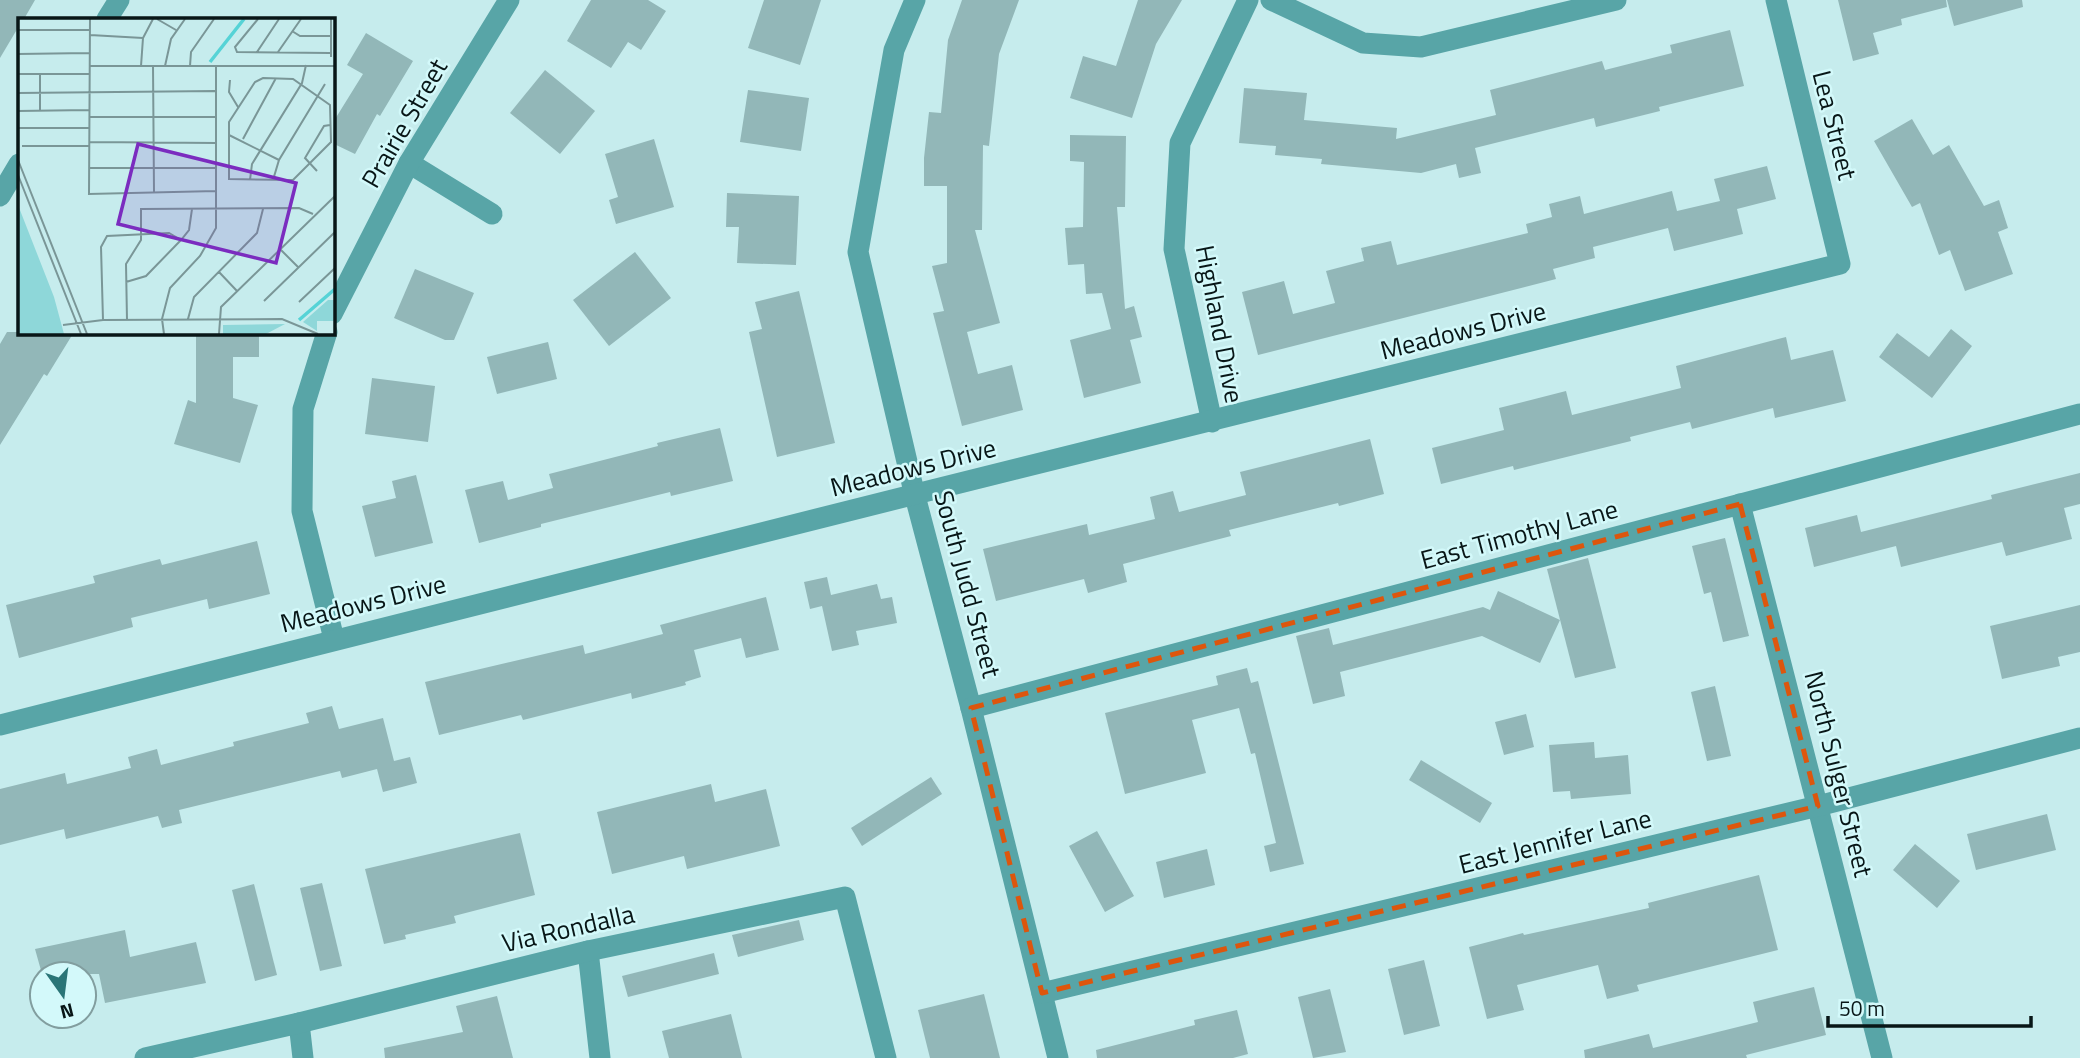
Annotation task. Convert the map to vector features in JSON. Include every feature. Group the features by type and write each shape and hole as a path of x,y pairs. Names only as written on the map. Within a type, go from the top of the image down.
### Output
{"street":[{"path":"108,18 119,0"},
{"name":"Prairie Street","path":"334,310 410,163 509,0"},
{"name":"South Judd Street","path":"915,0 894,50 858,252 915,496 1058,1058"},
{"name":"Highland Drive","path":"1212,422 1174,249 1180,143 1248,0"},
{"path":"1271,0 1363,43 1421,47 1616,0"},
{"name":"Lea Street","path":"1776,0 1840,264"},
{"path":"410,163 492,214"},
{"path":"0,196 18,166"},
{"name":"Meadows Drive","path":"0,725 334,639 1840,264"},
{"path":"326,334 303,409 302,511 334,639"},
{"name":"East Timothy Lane","path":"971,708 2080,414"},
{"name":"North Sulger Street","path":"1741,504 1882,1058"},
{"name":"East Jennifer Lane","path":"1042,993 1818,806 2080,738"},
{"name":"Via Rondalla","path":"145,1058 299,1023 588,951 845,897 886,1058"},
{"path":"588,951 600,1058"},
{"path":"299,1023 303,1058"}],"highlighted area":[{"path":"1740,504 1818,806 1042,993 971,708"}],"building":[{"path":"0,0 35,0 25,18 18,18 18,28 0,58"},
{"path":"591,0 648,0 666,11 641,50 628,42 611,68 567,41"},
{"path":"764,0 821,0 800,65 748,48"},
{"path":"962,0 1019,0 999,54 989,146 983,145 982,230 975,230 1000,323 967,332 978,374 1012,365 1023,410 962,426 933,313 944,311 932,266 947,263 947,186 924,186 924,158 929,112 941,113 948,40"},
{"path":"1138,0 1182,0 1156,44 1132,118 1070,98 1083,56 1116,66"},
{"path":"1838,0 1946,0 1947,7 1901,19 1902,25 1873,33 1879,54 1853,61"},
{"path":"1947,0 2022,0 2023,7 1954,26"},
{"path":"1730,30 1744,86 1659,107 1660,111 1596,127 1594,118 1475,148 1481,173 1459,178 1456,164 1421,173 1321,164 1322,159 1275,155 1276,146 1239,143 1244,88 1307,93 1304,120 1397,128 1396,139 1496,115 1490,90 1602,61 1605,70 1672,53 1670,45"},
{"path":"366,33 413,61 380,116 377,114 355,154 334,144 334,121 363,74 347,65"},
{"path":"545,70 595,111 560,154 510,113"},
{"path":"748,90 809,98 801,151 740,142"},
{"path":"1912,119 1933,155 1949,145 1984,206 1999,200 2008,228 1998,232 2013,274 1965,291 1950,250 1939,255 1920,203 1912,207 1874,141"},
{"path":"1070,135 1126,136 1125,207 1117,207 1125,309 1134,306 1142,337 1130,340 1141,383 1084,398 1070,340 1111,329 1102,293 1086,294 1084,264 1068,265 1065,228 1083,227 1084,162 1070,161"},
{"path":"654,139 674,207 616,224 609,200 618,197 605,154"},
{"path":"1767,166 1776,199 1737,209 1743,234 1674,251 1668,228 1593,247 1595,258 1553,269 1556,279 1258,355 1242,292 1284,281 1293,314 1335,303 1326,271 1364,261 1361,248 1391,241 1397,265 1528,233 1526,224 1552,217 1549,204 1580,196 1584,214 1672,191 1677,211 1720,201 1714,179"},
{"path":"727,193 799,196 796,265 737,263 739,227 726,227"},
{"path":"635,252 671,298 609,346 573,300"},
{"path":"415,269 474,293 454,340 445,340 394,318"},
{"path":"799,291 835,443 777,457 749,332 762,329 755,302"},
{"path":"1951,329 1972,346 1932,398 1879,357 1897,333 1929,357"},
{"path":"7,332 73,334 47,376 44,374 0,445 0,344"},
{"path":"196,334 259,334 259,357 233,357 233,398 258,405 240,463 174,444 188,400 196,403"},
{"path":"1786,337 1791,360 1833,350 1846,401 1775,418 1773,408 1692,429 1690,422 1630,437 1631,441 1514,470 1513,466 1441,484 1432,448 1504,430 1499,408 1566,391 1572,415 1681,388 1676,366"},
{"path":"548,342 557,379 497,394 487,357"},
{"path":"372,378 435,386 428,442 365,434"},
{"path":"720,428 733,481 671,496 670,492 541,524 541,527 479,543 465,490 503,481 508,500 553,488 549,474"},
{"path":"1370,439 1384,494 1229,530 1231,536 1123,564 1127,582 1088,593 1084,579 996,601 983,549 1087,524 1089,535 1155,519 1150,497 1173,491 1179,512 1246,495 1240,472"},
{"path":"2080,473 2080,504 2064,508 2072,539 2006,556 2002,542 1901,567 1896,546 1814,567 1805,528 1857,515 1861,532 1992,499 1991,495"},
{"path":"416,475 433,543 375,557 362,506 396,498 392,481"},
{"path":"1725,538 1749,636 1723,642 1711,592 1704,594 1692,546"},
{"path":"257,541 270,594 209,609 207,599 131,618 133,627 19,658 6,605 95,583 93,576 160,559 162,565"},
{"path":"1588,558 1616,668 1575,678 1547,569"},
{"path":"827,577 831,595 877,584 881,599 892,597 897,623 856,631 859,645 832,651 822,606 810,609 804,582"},
{"path":"1498,591 1560,620 1540,663 1482,636 1340,672 1345,696 1313,704 1296,636 1329,628 1333,645 1483,607 1490,610"},
{"path":"766,597 779,650 746,658 741,638 694,650 701,677 685,682 686,685 632,699 631,693 523,720 521,715 439,735 425,682 583,645 585,654 663,634 660,625"},
{"path":"2080,605 2080,652 2058,657 2060,666 2002,679 1990,626"},
{"path":"1247,668 1251,683 1258,681 1304,864 1270,872 1264,846 1276,843 1255,753 1251,754 1239,708 1192,720 1206,773 1125,794 1105,713 1218,685 1216,676"},
{"path":"1715,686 1731,756 1707,761 1691,692"},
{"path":"332,706 339,729 383,718 394,761 410,757 417,783 383,792 377,769 342,778 340,771 179,810 182,823 162,828 158,816 66,839 64,829 0,845 0,789 65,773 67,784 131,768 128,757 157,749 161,765 234,746 233,742 309,723 306,713"},
{"path":"1526,714 1534,747 1504,755 1495,722"},
{"path":"1594,742 1595,758 1628,755 1631,794 1571,799 1570,791 1553,792 1549,745"},
{"path":"1421,760 1492,803 1480,823 1409,780"},
{"path":"931,777 942,794 862,846 851,828"},
{"path":"711,784 715,802 766,789 780,846 687,869 684,856 612,874 597,812"},
{"path":"2047,814 2056,850 1976,870 1967,834"},
{"path":"1097,831 1134,896 1105,912 1069,846"},
{"path":"520,833 535,895 454,916 456,923 405,935 406,939 384,944 365,869"},
{"path":"1915,844 1960,881 1937,908 1893,870"},
{"path":"1207,849 1215,885 1164,898 1156,862"},
{"path":"1759,875 1778,950 1637,985 1639,991 1607,999 1598,965 1517,985 1524,1010 1487,1019 1469,947 1523,933 1524,935 1649,908 1648,903"},
{"path":"322,883 342,966 320,971 300,888"},
{"path":"254,884 277,975 255,981 232,890"},
{"path":"799,920 804,940 738,957 732,935"},
{"path":"125,930 130,957 196,942 206,983 105,1003 98,974 98,960 38,960 35,949"},
{"path":"714,953 719,974 628,997 622,976"},
{"path":"1424,960 1440,1026 1404,1035 1388,969"},
{"path":"1814,987 1826,1035 1746,1055 1747,1058 1585,1058 1584,1050 1649,1034 1653,1048 1758,1022 1753,1002"},
{"path":"1330,989 1346,1052 1313,1058 1298,997"},
{"path":"984,994 1000,1058 930,1058 918,1010"},
{"path":"497,996 513,1058 385,1058 384,1048 463,1032 456,1006"},
{"path":"1237,1010 1248,1054 1233,1058 1097,1058 1096,1050 1195,1025 1194,1020"},
{"path":"731,1014 742,1058 669,1058 662,1031"}]}
